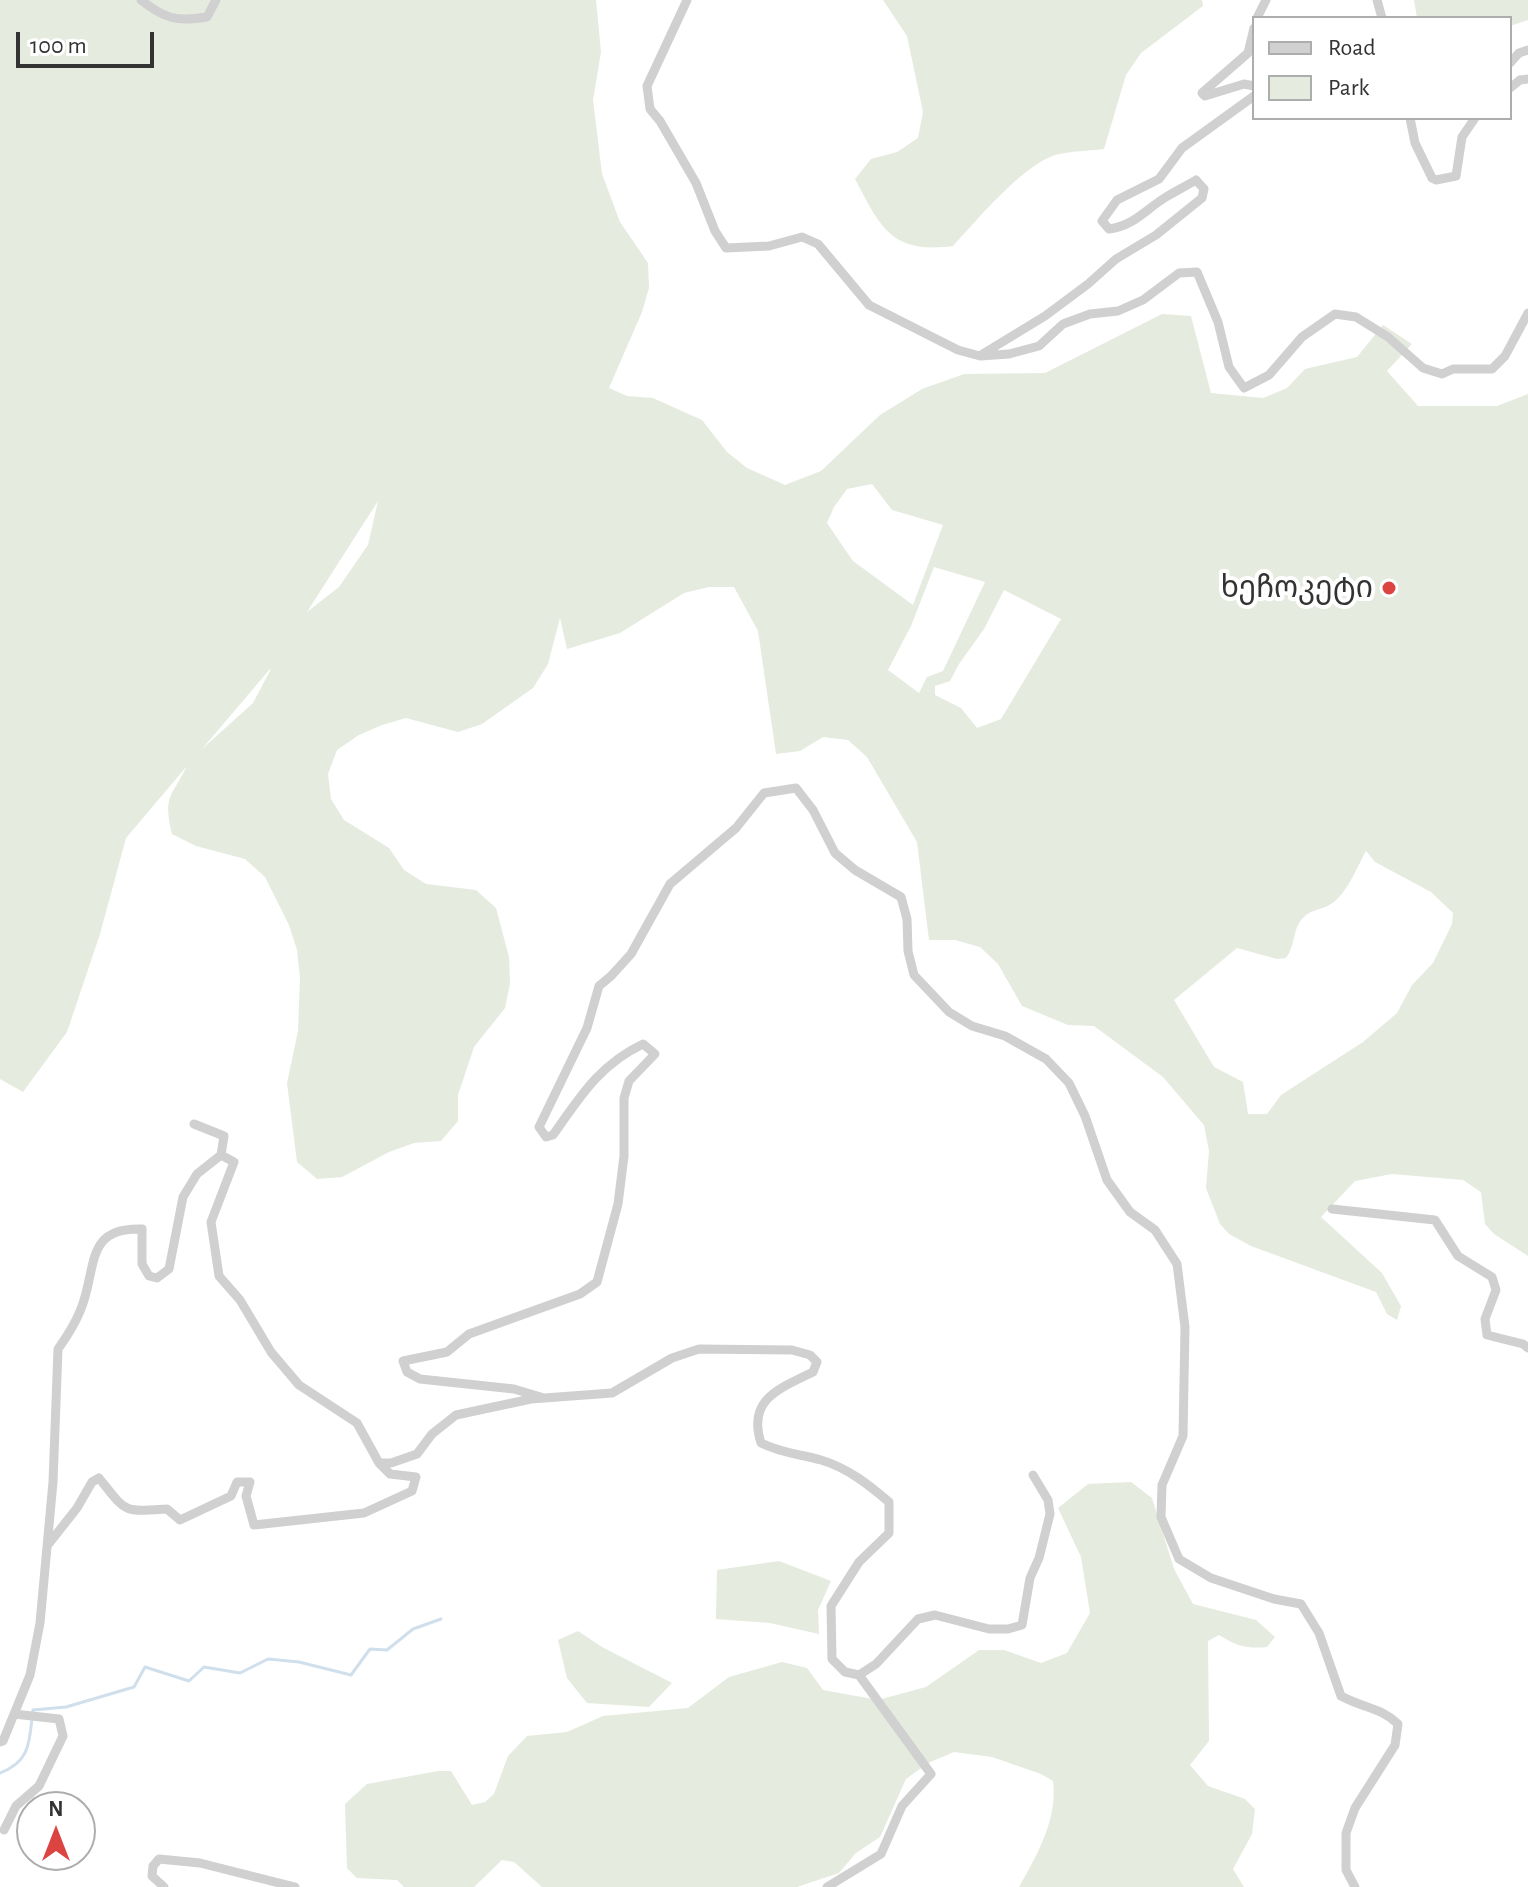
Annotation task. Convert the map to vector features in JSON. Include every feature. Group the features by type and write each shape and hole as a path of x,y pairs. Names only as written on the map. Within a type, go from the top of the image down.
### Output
{"street":[{"path":"141,0 158,13 182,21 207,17 216,0"},
{"path":"687,0 647,86 650,109 696,183 715,231 726,248 769,246 802,237 818,244 869,305 958,350 980,356 1009,354 1039,346 1063,324 1090,314 1118,311 1143,300 1179,273 1197,272 1218,322 1229,367 1244,388 1269,375 1302,337 1335,314 1356,317 1388,337 1423,368 1442,374 1453,369 1492,369 1505,356 1528,313"},
{"path":"1252,36 1248,53 1202,93 1205,96 1244,84 1252,86"},
{"path":"980,356 1045,316 1116,259 1156,235 1202,198 1204,189 1196,180 1123,227 1109,229 1102,221 1117,200 1159,179 1182,148 1252,97"},
{"path":"1410,120 1415,143 1432,178 1436,180 1456,176 1462,137 1474,120"},
{"path":"544,1398 514,1389 420,1379 407,1372 403,1361 447,1352 469,1334 580,1294 597,1282 618,1204 624,1156 624,1098 629,1081 655,1054 643,1044 622,1054 591,1081 553,1135 546,1137 539,1127 587,1028 599,986 631,954 670,884 736,828 764,793 796,788 813,810 835,853 855,870 901,897 914,975 949,1012 972,1026 1005,1036 1046,1059 1069,1083 1085,1116 1107,1180 1130,1212 1155,1230 1177,1264 1185,1327 1183,1436 1162,1485 1161,1517 1179,1559 1211,1578 1274,1599 1301,1604 1319,1633 1341,1696 1360,1707 1384,1711 1398,1724 1395,1745 1355,1808 1346,1833 1346,1870 1355,1887"},
{"path":"0,1742 14,1714 32,1662 40,1623 53,1482 58,1349 84,1301 90,1267 101,1241 125,1228 142,1229 142,1264 149,1276 157,1278 169,1269 183,1197 197,1174 221,1155 224,1136 194,1124"},
{"path":"47,1546 77,1508 92,1482 99,1478 120,1504 131,1511 167,1509 180,1520 231,1496 237,1482 250,1482 246,1496 254,1525 364,1513 412,1491 416,1477 390,1474 379,1463 357,1423 299,1385 271,1352 240,1300 219,1276 211,1222 234,1162 221,1155"},
{"path":"1332,1209 1435,1220 1458,1256 1492,1277 1496,1290 1485,1319 1487,1335 1528,1348"},
{"path":"379,1463 391,1463 417,1454 432,1434 456,1415 531,1399 612,1393 672,1358 699,1349 792,1350 810,1355 817,1362 813,1372 775,1391 763,1406 755,1425 761,1443 780,1453 822,1461 836,1467 862,1479 889,1502 889,1533 859,1562 831,1606 832,1659 845,1672 859,1675 931,1774 902,1806 881,1854 827,1887"},
{"path":"859,1675 876,1664 918,1619 935,1615 989,1629 1022,1625 1030,1578 1039,1558 1050,1514 1048,1500 1033,1475"},
{"path":"4,1830 16,1806 39,1786 63,1736 59,1719 14,1714"},
{"path":"164,1887 152,1876 153,1866 159,1859 200,1863 295,1887"}],"green space":[{"path":"0,0 596,0 601,52 593,100 602,174 620,222 648,263 649,288 642,312 609,388 627,396 653,398 702,420 727,452 747,468 785,485 821,471 880,415 922,389 964,374 1045,373 1162,314 1191,316 1211,393 1263,398 1287,388 1305,369 1357,357 1383,325 1412,344 1387,371 1418,406 1497,406 1528,394 1528,1256 1494,1234 1485,1224 1481,1192 1463,1180 1392,1174 1355,1181 1321,1217 1382,1273 1401,1306 1397,1320 1387,1314 1376,1292 1251,1246 1229,1234 1220,1224 1206,1188 1209,1151 1204,1125 1163,1077 1094,1026 1068,1025 1022,1006 998,964 980,947 955,940 929,940 917,842 867,757 848,740 823,737 800,751 776,754 758,631 734,587 709,587 684,593 620,633 567,649 560,618 548,664 533,688 482,724 458,732 406,718 359,735 337,750 328,774 331,799 344,820 389,848 404,870 426,884 476,890 496,908 509,957 510,984 505,1008 474,1047 458,1095 458,1121 441,1141 414,1143 389,1152 342,1177 317,1179 297,1162 287,1083 298,1031 300,978 297,950 289,925 265,877 245,859 196,846 172,834 168,811 170,797 187,766 126,838 100,934 67,1032 23,1092 0,1079","holes":["872,484 892,510 943,525 913,605 853,561 827,523 847,489","378,501 368,545 339,587 307,612","934,567 985,582 943,671 927,677 919,693 888,670 911,626","1004,590 1061,619 1001,719 977,728 961,708 935,695 935,686 950,681 984,629","270,669 271,669 253,703 202,749","1366,851 1375,862 1431,892 1453,913 1452,924 1433,963 1412,985 1397,1013 1363,1042 1281,1095 1267,1114 1248,1114 1243,1082 1214,1067 1174,1000 1237,948 1277,959 1286,958 1303,918 1337,900"]},
{"path":"883,0 1202,0 1203,6 1141,53 1126,75 1104,149 1055,155 1042,161 1001,195 953,246 932,247 915,246 890,234 855,179 871,159 897,152 918,138 923,112 907,36"},
{"path":"1414,0 1528,0 1528,20 1512,25 1512,16 1417,16"},
{"path":"1131,1482 1152,1498 1174,1569 1193,1604 1256,1620 1275,1637 1267,1647 1260,1648 1242,1646 1219,1635 1208,1641 1209,1741 1190,1765 1208,1786 1245,1799 1255,1809 1252,1834 1233,1869 1244,1887 1019,1887 1049,1823 1053,1781 992,1757 954,1752 928,1763 906,1779 880,1837 856,1853 839,1873 797,1887 542,1887 514,1862 502,1860 474,1887 404,1887 397,1880 357,1878 347,1868 345,1804 367,1784 451,1771 472,1805 485,1802 494,1794 508,1756 527,1736 567,1732 603,1716 688,1708 729,1677 782,1662 807,1668 823,1690 878,1700 926,1687 979,1650 1004,1650 1041,1663 1067,1653 1090,1613 1081,1557 1058,1508 1088,1484"},
{"path":"779,1561 831,1581 818,1610 819,1634 770,1623 716,1619 717,1570"},
{"path":"578,1631 672,1683 649,1707 587,1703 567,1678 558,1640"}],"waterway":[{"path":"0,1773 23,1756 29,1740 33,1710 66,1707 134,1687 145,1667 189,1681 204,1667 240,1673 268,1659 299,1662 351,1675 370,1649 387,1650 413,1629 441,1619"}],"place":[{"name":"ხეჩოკეტი","path":"1389,588"}]}
